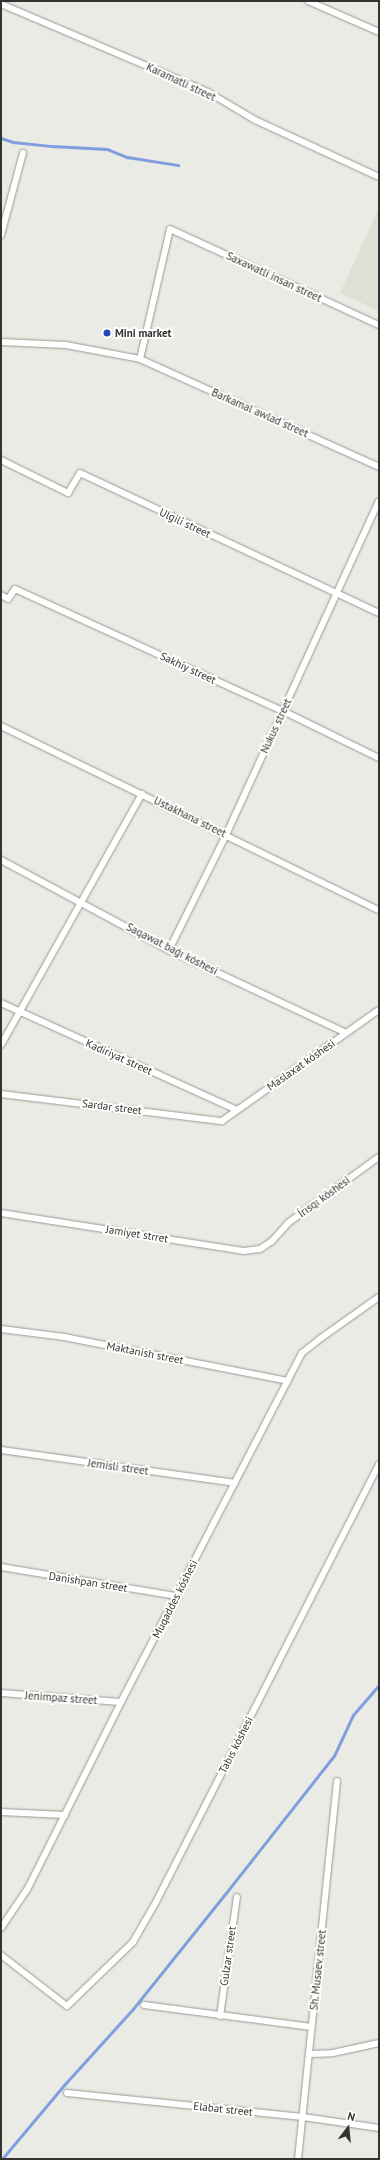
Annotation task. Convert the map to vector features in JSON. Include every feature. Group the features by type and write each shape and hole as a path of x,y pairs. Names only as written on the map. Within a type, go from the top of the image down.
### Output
{"street":[{"path":"308,1 379,32"},
{"name":"Karamatli street","path":"1,4 208,92 255,120 379,177"},
{"path":"1,235 23,153"},
{"name":"Saxawatli insan street","path":"140,359 170,229 379,325"},
{"name":"Barkamal awlad street","path":"1,342 66,345 140,359 379,467"},
{"name":"Ulgili street","path":"1,460 68,493 80,473 379,613"},
{"name":"Nukus street","path":"169,950 226,835 379,501"},
{"name":"Sakhiy street","path":"1,595 8,599 15,589 283,711 379,758"},
{"name":"Ustakhana street","path":"1,726 379,910"},
{"path":"1,1045 142,794"},
{"name":"Saqawat baǵı kóshesi","path":"1,860 81,901 169,950 346,1033"},
{"name":"Kadiriyat street","path":"1,1003 237,1110"},
{"name":"Maslaxat kóshesi","path":"222,1121 379,1010"},
{"name":"Sardar street","path":"1,1094 222,1121"},
{"name":"Írısqı kóshesi","path":"272,1241 288,1223 379,1156"},
{"name":"Jamiyet strret","path":"1,1213 243,1251 260,1249 272,1241"},
{"name":"Muqaddes kóshesi","path":"1,1928 28,1888 121,1702 302,1353 320,1338 379,1297"},
{"name":"Maktanish street","path":"1,1329 64,1337 288,1381"},
{"name":"Jemisli street","path":"1,1450 235,1483"},
{"name":"Tabıs kóshesi","path":"1,1956 67,2006 133,1942 156,1902 379,1464"},
{"name":"Danishpan street","path":"1,1567 176,1596"},
{"name":"Jenimpaz street","path":"1,1693 121,1702"},
{"name":"Sh. Musaev street","path":"298,2159 337,1781"},
{"path":"1,1812 65,1815"},
{"name":"Gulzar street","path":"220,2016 237,1897"},
{"path":"144,2005 312,2027"},
{"path":"310,2054 333,2053 379,2043"},
{"name":"Elabat street","path":"67,2094 303,2118 379,2128"}],"shaded area":[{"path":"379,208 379,311 340,293"}],"waterway":[{"path":"1,138 13,142 107,149 127,157 178,165"},
{"path":"2,2159 65,2084 133,2009 226,1893 334,1756 353,1715 379,1685"}],"place":[{"name":"Mini market","path":"107,333"}]}
